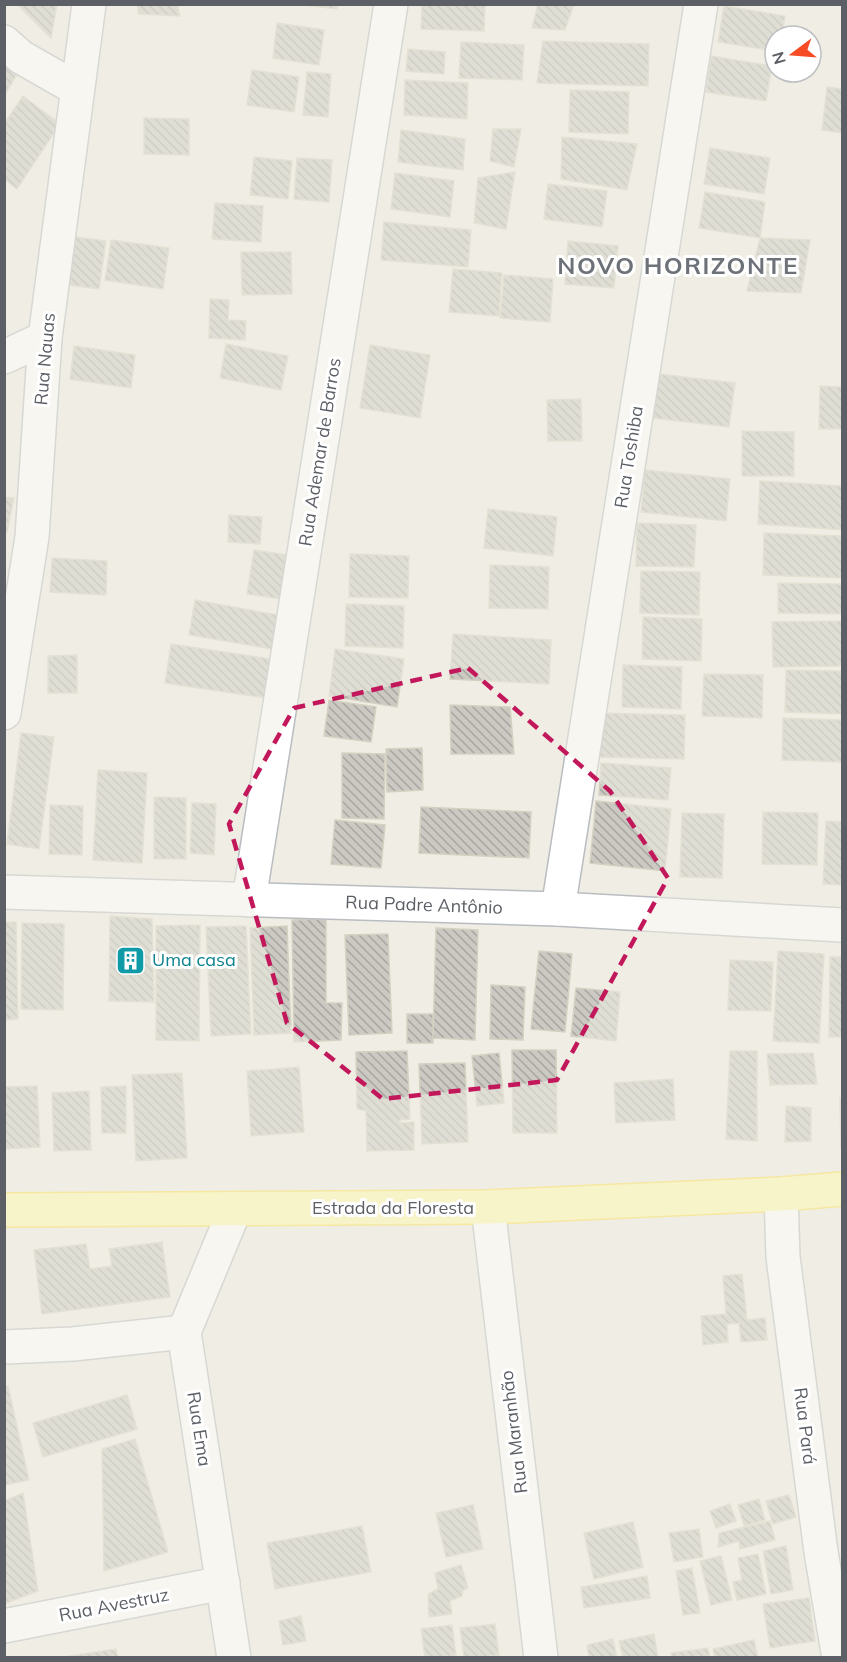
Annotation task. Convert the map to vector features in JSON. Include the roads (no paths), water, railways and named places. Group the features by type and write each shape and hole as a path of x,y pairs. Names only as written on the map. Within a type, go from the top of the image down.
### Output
{"main road":[{"name":"Estrada da Floresta","path":"4,1210 488,1207 780,1194 843,1189"},
{"name":"Estrada da Floresta","path":"780,1194 843,1203"}],"street":[{"name":"Rua Nauas","path":"4,713 32,537 45,338 89,4"},
{"name":"Rua Ademar de Barros","path":"249,900 391,4"},
{"name":"Rua Toshiba","path":"558,909 701,4"},
{"path":"4,42 21,57 77,89"},
{"path":"4,357 45,338"},
{"name":"Rua Padre Antônio","path":"4,892 558,909 843,925"},
{"name":"Rua Pará","path":"780,1194 783,1257 821,1552 839,1658"},
{"name":"Rua Maranhão","path":"488,1207 541,1658"},
{"path":"4,1347 73,1344 184,1332 235,1209"},
{"name":"Rua Ema","path":"184,1332 234,1658"},
{"name":"Rua Avestruz","path":"4,1626 223,1583"}],"place":[{"name":"Uma casa","path":"131,960"}],"district":[{"name":"NOVO HORIZONTE","path":"678,266"}]}
